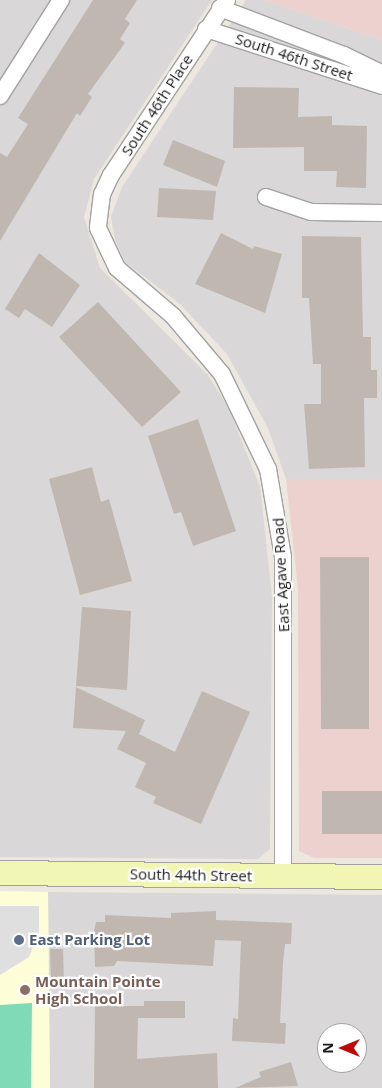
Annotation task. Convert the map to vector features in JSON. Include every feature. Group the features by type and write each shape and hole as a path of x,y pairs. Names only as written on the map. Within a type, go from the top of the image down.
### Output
{"street":[{"path":"0,96 61,0"},
{"name":"South 46th Place","path":"98,214 111,175 224,4"},
{"name":"South 46th Street","path":"224,4 377,71 382,82"},
{"name":"South 46th Street","path":"206,29 382,86"},
{"path":"266,198 311,212 382,213"},
{"name":"East Agave Road","path":"98,214 109,258 198,342 242,406 268,468 283,557 283,876"},
{"name":"South 44th Street","path":"0,873 382,877"}],"shaded area":[{"path":"0,0 212,0 94,179 84,217 100,268 208,375 229,409 260,487 272,596 270,849 258,859 0,857"},
{"path":"246,0 264,0 382,40 382,479 286,479 268,428 227,354 180,304 125,262 115,239 111,217 122,187"},
{"path":"264,0 382,0 382,40"},
{"path":"286,479 382,479 382,858 314,858 299,851 298,589"},
{"name":"Mountain Pointe High School","path":"0,891 48,892 50,1088 0,1088"},
{"path":"48,892 382,895 382,1088 50,1088"},
{"name":"East Parking Lot","path":"0,906 39,906 39,933 29,957 0,975"}],"green space":[{"path":"32,1003 31,1088 0,1088 0,1005"}],"building":[{"path":"93,0 137,0 125,19 130,23 120,39 125,43 88,94 92,97 80,116 77,113 0,241 0,153 7,157 28,124 18,118"},
{"path":"234,87 299,88 298,117 332,116 332,125 367,126 366,188 336,187 337,171 304,171 304,147 233,148"},
{"path":"173,140 225,161 217,187 163,165"},
{"path":"159,188 216,191 213,220 157,217"},
{"path":"221,233 253,249 254,246 282,254 265,313 195,284"},
{"path":"302,236 361,237 363,337 371,337 371,370 377,370 377,398 364,398 365,467 309,469 304,404 321,404 321,364 313,364 309,298 302,298"},
{"path":"39,253 80,285 52,327 25,309 19,318 5,309"},
{"path":"98,302 181,392 142,427 59,337"},
{"path":"198,419 236,531 193,546 181,512 174,514 148,436"},
{"path":"92,467 101,502 109,499 132,581 80,595 49,479"},
{"path":"320,557 369,557 369,729 321,729"},
{"path":"82,607 131,611 127,690 76,686"},
{"path":"76,687 145,720 139,734 175,752 202,691 250,712 201,824 153,803 156,797 135,787 146,763 117,749 126,731 73,728"},
{"path":"322,791 382,791 382,834 322,834"},
{"path":"216,911 216,920 292,923 291,944 285,944 283,963 280,1023 286,1023 285,1044 232,1041 233,1018 238,1019 241,941 215,940 213,966 117,961 114,966 95,967 94,931 96,922 105,922 105,915 171,918 171,913"},
{"path":"50,949 63,949 64,984 51,984"},
{"path":"144,1001 185,1001 185,1018 138,1018 137,1059 217,1053 218,1088 94,1088 95,1006 144,1006"},
{"path":"291,1062 298,1086 235,1088 261,1077 259,1072"}],"place":[{"name":"East Parking Lot","path":"19,940"},
{"name":"Mountain Pointe High School","path":"25,990"}]}
